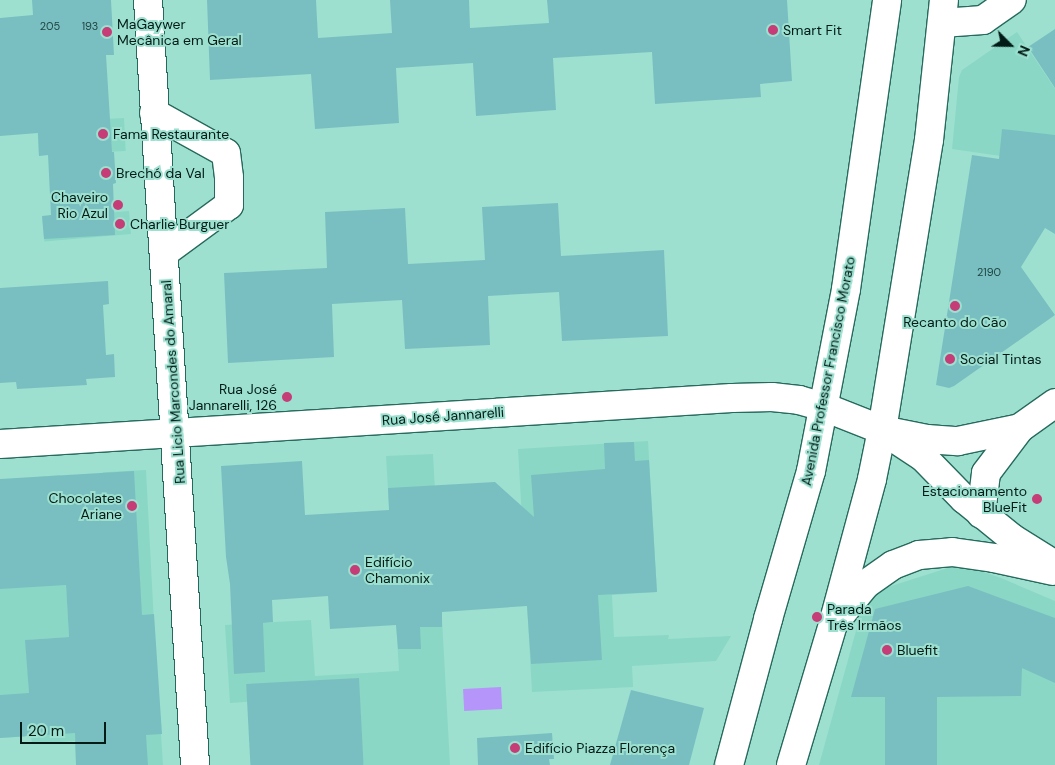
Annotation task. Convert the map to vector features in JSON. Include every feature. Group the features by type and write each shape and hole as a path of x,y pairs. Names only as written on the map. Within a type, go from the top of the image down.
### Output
{"main road":[{"name":"Rua Licio Marcondes do Amaral","path":"148,0 154,114 165,252 195,765"},
{"name":"Avenida Professor Francisco Morato","path":"728,765 811,471 846,289 887,0"},
{"path":"790,765 833,624 872,479 882,430 929,140 943,12 983,20 1012,0"},
{"path":"154,114 226,153 229,178 229,206 165,252"},
{"name":"Rua José Jannarelli","path":"0,444 772,397 799,400 824,407 882,430"},
{"path":"982,514 986,473 1020,428 1055,403"},
{"path":"882,430 927,439 958,441 1020,428"},
{"path":"882,430 923,457 944,481 1012,538 1055,565"},
{"path":"833,624 866,584 893,565 919,554 952,552 977,555 1055,572"}],"shaded area":[{"path":"1017,32 1055,89 1055,164 952,149 959,77 962,70"},
{"path":"124,118 126,151 39,156 37,123"},
{"path":"129,211 131,234 44,241 42,219"},
{"path":"648,441 657,592 612,595 614,637 669,635 668,639 731,636 716,661 632,666 633,687 532,692 518,449"},
{"path":"433,454 450,765 364,765 341,696 230,703 225,625 311,620 315,676 399,671 386,456"},
{"path":"146,470 154,632 112,634 103,472"},
{"path":"60,475 69,637 26,640 29,692 158,687 163,765 76,765 75,741 32,744 31,736 0,738 0,480"},
{"path":"957,565 1001,578 1055,601 1055,765 819,765 862,609 871,598 885,588"},
{"path":"501,687 502,709 464,711 463,689"}],"building":[{"path":"32,0 111,0 114,55 106,55 112,152 114,152 116,183 113,184 115,235 44,239 42,216 51,215 48,155 39,156 38,133 0,136 0,18 33,15"},
{"path":"207,0 316,0 318,38 392,33 390,0 469,0 470,28 549,23 547,0 787,0 792,81 760,84 761,97 655,104 652,52 553,58 556,110 476,116 473,63 396,68 399,123 315,129 311,74 210,80"},
{"path":"1055,29 1055,88 1028,47"},
{"path":"1002,129 1055,135 1055,234 1045,228 1021,267 1055,315 954,386 949,388 936,385 972,155 999,159"},
{"path":"558,203 561,256 664,250 668,336 562,341 559,292 488,296 490,345 405,349 402,300 332,304 334,357 228,363 224,273 327,268 325,212 405,208 408,264 485,260 482,207"},
{"path":"108,281 109,304 103,305 106,355 114,354 115,377 86,379 87,385 17,389 16,382 0,383 0,288"},
{"path":"634,442 635,461 649,460 657,592 598,595 602,660 531,664 527,606 442,612 442,627 420,627 421,649 398,649 396,625 330,629 328,596 272,600 273,622 263,623 265,672 234,674 230,584 226,557 221,466 302,461 305,515 389,510 388,488 495,482 534,517 531,475 605,469 604,443"},
{"path":"134,471 142,615 154,614 162,734 146,735 148,765 76,765 75,733 0,738 0,695 29,693 25,640 69,637 66,585 0,589 0,479"},
{"path":"968,586 1055,618 1055,683 1022,668 1021,696 937,697 937,765 885,765 885,697 851,697 875,609"},
{"path":"359,678 364,765 250,765 246,684"},
{"path":"631,690 704,708 689,765 610,765"},
{"name":"Edifício Piazza Florença","path":"552,733 554,759 549,759 550,765 478,765 477,738"}],"place":[{"name":"Smart Fit","path":"773,30"},
{"name":"MaGaywer Mecânica em Geral","path":"107,32"},
{"name":"Fama Restaurante","path":"103,134"},
{"name":"Brechó da Val","path":"106,173"},
{"name":"Chaveiro Rio Azul","path":"118,205"},
{"name":"Charlie Burguer","path":"120,224"},
{"name":"Recanto do Cão","path":"955,306"},
{"name":"Social Tintas","path":"950,359"},
{"name":"Rua José Jannarelli, 126","path":"287,397"},
{"name":"Estacionamento BlueFit","path":"1037,499"},
{"name":"Chocolates Ariane","path":"132,506"},
{"name":"Edifício Chamonix","path":"355,570"},
{"name":"Parada Três Irmãos","path":"817,617"},
{"name":"Bluefit","path":"887,650"},
{"name":"Edifício Piazza Florença","path":"515,748"}]}
